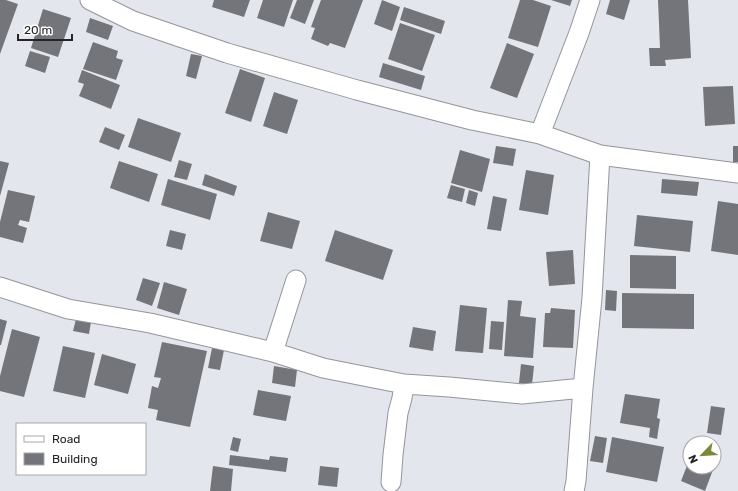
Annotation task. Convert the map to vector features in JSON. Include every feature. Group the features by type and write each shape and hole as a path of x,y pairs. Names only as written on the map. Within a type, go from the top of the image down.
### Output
{"street":[{"path":"90,0 133,21 227,54 472,120 540,134 600,155 738,173"},
{"path":"540,134 579,33 590,0"},
{"path":"574,491 592,298 600,155"},
{"path":"273,352 296,280"},
{"path":"0,287 68,309 150,324 273,352 323,368 404,384 522,394 583,388"},
{"path":"391,482 398,414 404,384"}],"building":[{"path":"0,0 6,0 18,4 0,54"},
{"path":"214,0 250,0 244,17 212,7"},
{"path":"263,0 293,0 284,27 257,18"},
{"path":"297,0 314,0 305,24 290,18"},
{"path":"321,0 363,0 345,48 330,43 328,46 311,39 315,28 311,27"},
{"path":"382,0 400,7 392,31 374,24"},
{"path":"520,0 533,0 551,6 538,47 508,38"},
{"path":"551,0 572,0 570,6"},
{"path":"610,0 630,0 624,20 606,14"},
{"path":"658,0 688,0 691,58 665,60 666,66 650,66 649,48 660,48"},
{"path":"404,7 445,21 441,34 400,20"},
{"path":"43,9 71,18 58,57 31,48"},
{"path":"90,18 113,26 108,40 86,32"},
{"path":"400,23 435,35 422,71 388,59"},
{"path":"93,42 118,51 116,58 123,60 116,80 83,69"},
{"path":"507,43 534,54 517,98 490,88"},
{"path":"30,51 50,57 45,73 25,66"},
{"path":"191,54 202,56 196,79 186,76"},
{"path":"383,63 425,76 421,90 379,77"},
{"path":"240,69 265,78 251,122 225,113"},
{"path":"82,70 120,85 111,109 79,96 84,84 78,82"},
{"path":"733,86 735,124 705,126 703,87"},
{"path":"274,92 298,100 287,134 263,126"},
{"path":"138,118 181,133 171,162 128,147"},
{"path":"105,127 125,135 119,150 99,142"},
{"path":"496,146 516,149 513,166 493,163"},
{"path":"733,146 738,146 738,162 733,162"},
{"path":"460,150 490,159 482,192 451,183"},
{"path":"179,160 192,164 187,180 174,177"},
{"path":"0,161 9,163 0,196"},
{"path":"119,161 158,174 149,202 110,188"},
{"path":"526,170 554,175 548,215 519,210"},
{"path":"205,174 237,186 234,196 202,185"},
{"path":"168,179 217,194 210,220 161,205"},
{"path":"662,179 699,182 697,196 661,193"},
{"path":"451,185 465,189 462,202 447,198"},
{"path":"8,190 35,196 29,222 20,220 18,225 27,228 23,243 0,237 0,222"},
{"path":"469,190 478,193 475,206 466,203"},
{"path":"493,196 507,199 501,231 487,229"},
{"path":"718,201 738,204 738,255 711,251"},
{"path":"268,212 300,221 292,249 260,241"},
{"path":"637,215 693,221 690,252 634,246"},
{"path":"170,230 186,234 182,250 166,246"},
{"path":"335,230 393,250 383,280 325,261"},
{"path":"573,250 575,284 549,286 546,252"},
{"path":"630,255 676,256 676,289 630,288"},
{"path":"143,278 160,283 152,306 136,300"},
{"path":"164,282 187,289 179,315 157,308"},
{"path":"606,290 617,291 616,311 605,310"},
{"path":"622,293 694,294 694,329 622,328"},
{"path":"508,300 522,301 520,316 536,318 533,358 504,356"},
{"path":"460,305 487,308 483,353 455,351"},
{"path":"551,308 575,310 573,348 543,347 545,313 550,313"},
{"path":"0,319 7,321 1,345 0,345"},
{"path":"76,319 91,322 89,334 73,331"},
{"path":"491,321 504,322 502,350 489,349"},
{"path":"413,327 436,331 433,351 409,347"},
{"path":"12,329 40,337 24,397 0,391 0,376"},
{"path":"162,342 207,351 190,427 156,420 158,410 148,408 152,386 158,388 161,378 154,377"},
{"path":"63,346 95,353 85,398 53,391"},
{"path":"212,348 224,350 220,370 208,368"},
{"path":"102,354 136,364 128,394 94,385"},
{"path":"521,364 534,366 532,385 519,383"},
{"path":"274,366 297,370 295,387 272,383"},
{"path":"258,390 291,396 286,421 253,415"},
{"path":"625,394 660,399 657,418 660,419 657,439 649,437 650,428 620,423"},
{"path":"711,406 725,408 721,435 707,433"},
{"path":"595,436 607,438 603,463 590,461"},
{"path":"233,437 241,439 238,452 230,450"},
{"path":"612,437 664,447 657,482 606,472"},
{"path":"230,455 269,460 270,456 288,458 286,472 229,465"},
{"path":"213,466 233,469 231,491 210,491"},
{"path":"320,466 339,468 337,487 318,485"},
{"path":"683,475 711,475 705,491 681,481"}]}
